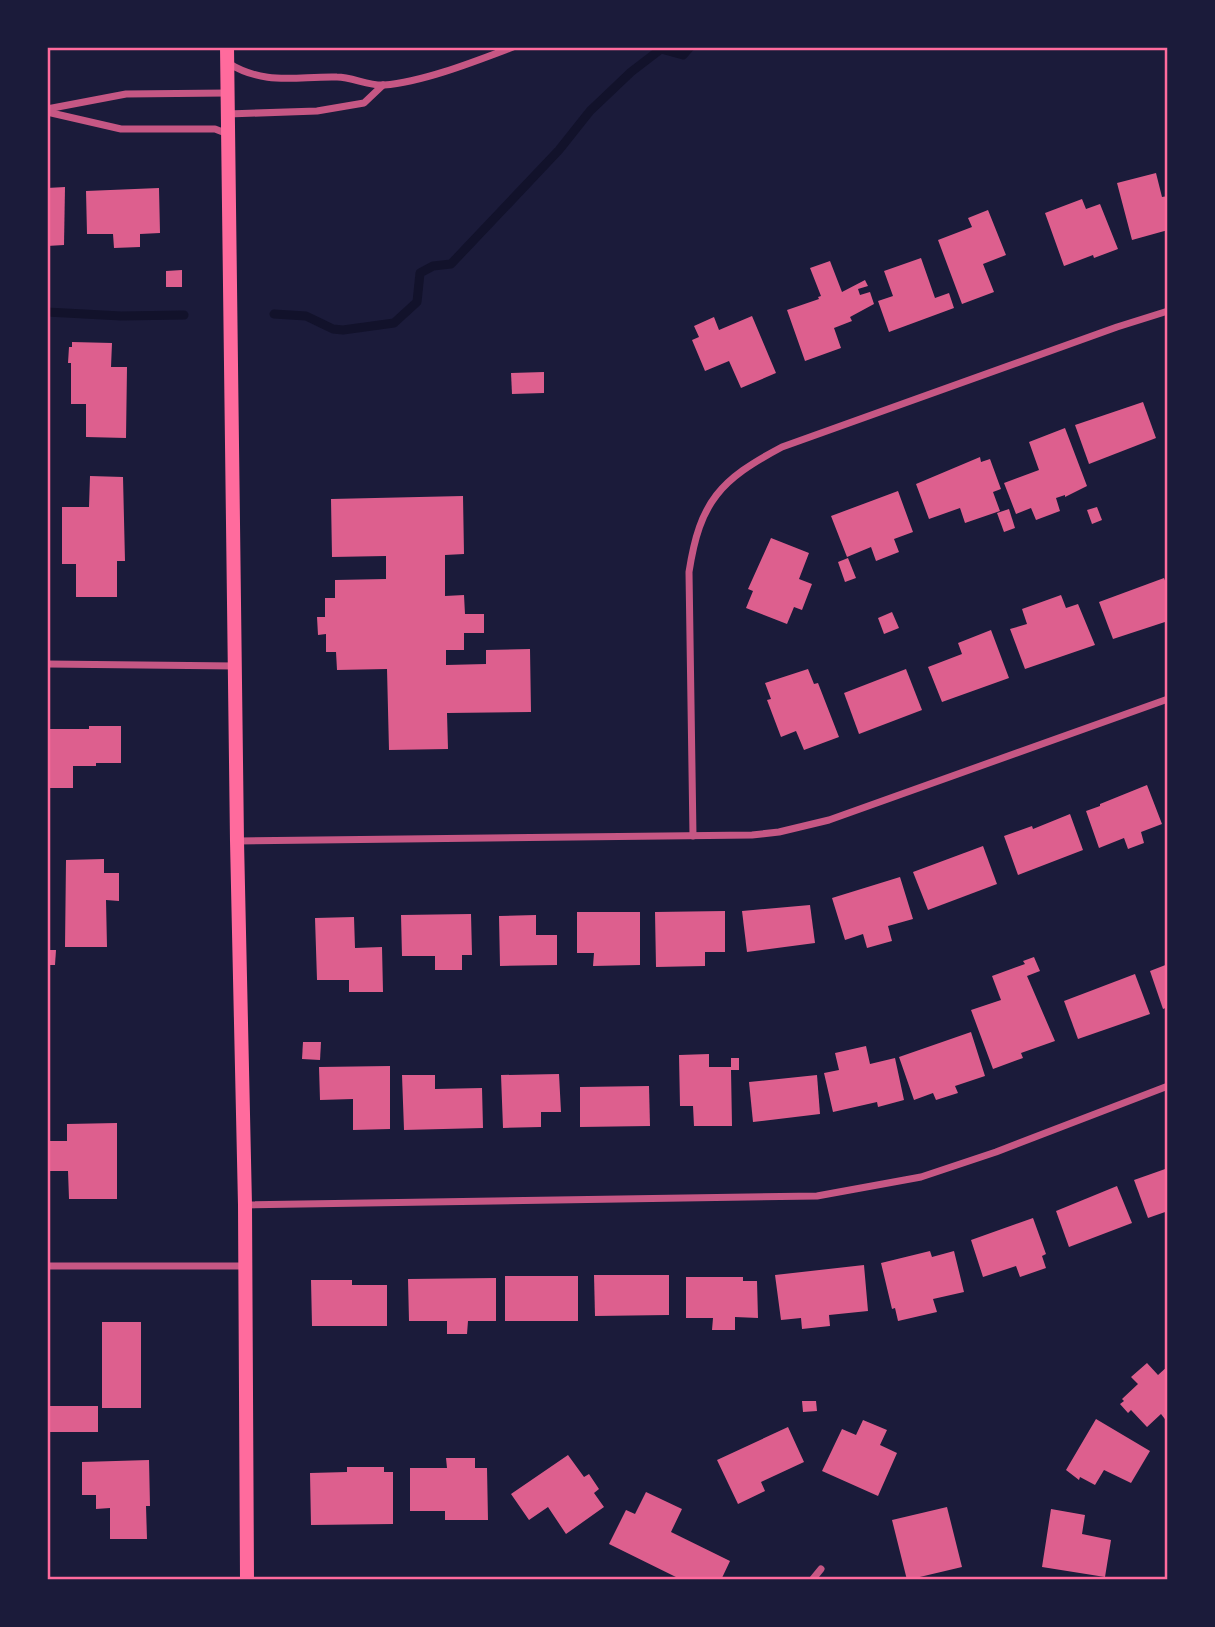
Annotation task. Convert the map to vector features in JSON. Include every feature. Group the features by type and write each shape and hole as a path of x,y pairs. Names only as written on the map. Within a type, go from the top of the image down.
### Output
{"main road":[{"path":"227,47 237,666 237,841 246,1266 247,1580"}],"street":[{"path":"228,63 244,73 264,78 288,80 339,76 383,85 423,76 513,47"},
{"path":"228,114 317,111 364,103 383,85"},
{"path":"47,111 127,94 228,93"},
{"path":"47,111 121,129 215,129 228,134"},
{"path":"692,836 689,572 694,539 716,495 737,473 782,447 1168,311"},
{"path":"47,664 237,666"},
{"path":"237,841 692,836 779,832 829,820 1168,699"},
{"path":"245,1205 817,1196 921,1177 996,1153 1168,1086"},
{"path":"47,1266 246,1266"},
{"path":"812,1580 821,1569"}],"building":[{"path":"1156,173 1162,197 1168,196 1168,230 1132,240 1117,183"},
{"path":"65,187 64,245 47,246 47,188"},
{"path":"159,188 160,233 140,234 140,247 114,248 113,234 87,234 86,191"},
{"path":"1082,199 1086,209 1100,204 1118,249 1064,266 1045,213"},
{"path":"988,210 1006,255 983,264 994,292 962,304 938,240 972,227 968,218"},
{"path":"921,258 935,298 949,293 954,308 889,332 878,301 893,296 884,271"},
{"path":"830,261 842,292 865,280 868,286 858,289 860,295 870,292 874,304 850,317 852,321 834,328 841,348 805,361 787,310 819,299 821,296 810,268"},
{"path":"182,270 182,287 166,287 166,271"},
{"path":"752,316 776,373 741,388 729,361 705,371 692,340 699,337 694,326 714,317 719,330"},
{"path":"72,342 112,343 111,367 127,367 126,438 86,437 86,404 71,404 71,363 68,363"},
{"path":"544,372 544,393 512,394 511,373"},
{"path":"1143,402 1156,438 1089,464 1075,425"},
{"path":"1065,428 1087,486 1065,497 1056,498 1060,511 1036,520 1031,508 1016,514 1004,483 1039,470 1029,442"},
{"path":"980,457 981,462 990,459 1001,489 993,492 1000,511 965,523 960,508 929,519 916,484"},
{"path":"90,476 123,477 125,561 117,561 117,597 76,597 76,564 62,564 62,507 89,507"},
{"path":"898,491 913,532 894,539 899,552 876,561 871,547 847,557 831,516"},
{"path":"463,496 464,554 445,555 445,596 464,595 465,614 484,614 484,633 464,633 464,650 446,650 446,665 486,664 486,650 530,649 531,712 447,713 448,749 389,750 387,669 337,670 336,652 326,652 326,634 318,635 317,617 325,617 325,598 335,598 335,580 386,579 386,556 332,557 331,499"},
{"path":"1097,507 1102,520 1092,524 1087,510"},
{"path":"1009,509 1015,528 1004,532 997,513"},
{"path":"771,538 809,553 799,579 812,584 802,610 794,607 787,624 746,608 753,591 748,589"},
{"path":"848,558 856,578 845,582 838,562"},
{"path":"1164,578 1168,588 1168,621 1113,639 1099,602"},
{"path":"1061,595 1066,608 1078,604 1095,645 1025,669 1010,629 1027,624 1022,609"},
{"path":"892,612 899,628 884,634 878,618"},
{"path":"991,630 1009,678 942,702 928,667 962,654 958,643"},
{"path":"808,669 814,684 818,683 839,737 804,750 796,731 781,737 767,700 771,699 765,683"},
{"path":"906,669 922,710 859,734 844,693"},
{"path":"89,726 121,726 121,763 73,766 73,788 47,788 47,729 89,729"},
{"path":"1147,785 1162,824 1141,832 1144,843 1128,849 1124,838 1099,848 1086,811"},
{"path":"1070,814 1083,850 1018,875 1004,836 1032,826 1033,829"},
{"path":"983,846 997,884 928,910 913,872"},
{"path":"104,859 104,873 119,873 119,901 106,900 107,947 65,947 66,860"},
{"path":"900,877 913,919 888,926 892,941 867,948 863,934 845,940 832,898"},
{"path":"810,905 815,943 747,952 742,911"},
{"path":"725,911 725,952 705,952 705,966 656,967 655,912"},
{"path":"577,912 640,912 640,965 593,966 594,953 577,953"},
{"path":"471,914 472,955 462,955 462,970 435,970 435,956 402,956 401,915"},
{"path":"536,915 536,935 557,935 557,965 500,966 499,916"},
{"path":"354,917 355,948 382,947 383,992 349,992 349,980 317,980 315,918"},
{"path":"47,950 56,950 55,965 47,965"},
{"path":"1034,957 1040,971 1027,976 1055,1041 1021,1053 1023,1058 993,1069 971,1010 1001,1000 992,976 1025,964 1023,961"},
{"path":"1168,964 1168,1007 1163,1009 1150,971"},
{"path":"1135,974 1150,1014 1078,1039 1064,1001"},
{"path":"971,1032 985,1076 955,1086 958,1093 936,1100 933,1093 914,1100 899,1057"},
{"path":"303,1042 321,1042 320,1060 302,1059"},
{"path":"866,1046 870,1064 895,1058 904,1100 878,1107 877,1102 833,1112 824,1073 839,1070 835,1053"},
{"path":"709,1054 709,1067 731,1067 731,1058 739,1058 739,1070 731,1070 732,1126 694,1126 693,1106 680,1106 679,1055"},
{"path":"390,1066 390,1129 353,1130 353,1099 320,1100 319,1067"},
{"path":"559,1074 561,1112 541,1112 541,1127 503,1128 501,1075"},
{"path":"402,1075 435,1075 435,1089 482,1088 483,1128 404,1130"},
{"path":"817,1075 820,1114 753,1122 749,1082"},
{"path":"649,1086 650,1126 580,1127 580,1087"},
{"path":"117,1123 117,1199 69,1199 68,1171 47,1171 47,1141 67,1141 67,1124"},
{"path":"1168,1168 1168,1211 1148,1218 1134,1180"},
{"path":"1117,1186 1132,1223 1069,1247 1056,1211"},
{"path":"1033,1218 1046,1254 1042,1256 1046,1268 1020,1277 1016,1266 983,1277 971,1240"},
{"path":"930,1251 932,1257 954,1251 964,1292 933,1299 937,1312 898,1321 895,1308 892,1309 881,1263"},
{"path":"864,1265 868,1311 829,1315 830,1326 802,1329 801,1318 781,1320 775,1275"},
{"path":"594,1275 669,1275 669,1315 595,1316"},
{"path":"505,1276 578,1276 578,1321 505,1321"},
{"path":"686,1277 743,1277 743,1281 757,1281 758,1318 735,1317 735,1330 712,1330 713,1318 686,1318"},
{"path":"496,1278 496,1321 468,1321 467,1334 447,1334 447,1321 409,1321 408,1279"},
{"path":"311,1280 352,1280 352,1285 387,1285 387,1326 312,1326"},
{"path":"102,1322 141,1322 141,1408 102,1408"},
{"path":"1147,1363 1158,1375 1168,1366 1168,1423 1161,1414 1147,1427 1131,1410 1128,1413 1120,1404 1138,1384 1131,1377"},
{"path":"802,1401 816,1401 817,1411 803,1412"},
{"path":"48,1406 98,1406 98,1432 48,1432"},
{"path":"1096,1419 1150,1451 1131,1483 1104,1470 1095,1485 1080,1477 1079,1480 1066,1470"},
{"path":"863,1420 887,1430 880,1445 897,1453 878,1496 822,1471 842,1429 856,1435"},
{"path":"788,1427 804,1462 761,1482 765,1491 738,1504 717,1460"},
{"path":"568,1455 584,1477 589,1474 599,1489 594,1493 604,1507 566,1534 548,1507 529,1520 511,1494"},
{"path":"446,1458 475,1458 475,1468 487,1468 488,1520 445,1520 445,1511 410,1511 410,1468 447,1468"},
{"path":"149,1460 150,1506 146,1506 147,1539 110,1539 110,1508 96,1509 96,1495 82,1495 82,1462"},
{"path":"347,1467 384,1467 384,1472 393,1472 393,1524 311,1525 310,1473 347,1472"},
{"path":"646,1492 682,1509 671,1532 730,1561 721,1580 682,1580 609,1544 626,1510 635,1514"},
{"path":"947,1507 962,1567 907,1580 892,1520"},
{"path":"1051,1509 1085,1515 1082,1534 1111,1540 1105,1577 1042,1567"}],"waterway":[{"path":"274,314 306,316 333,329 343,330 394,323 417,302 420,273 433,266 451,264 559,150 590,111 631,72 661,49 683,55 690,47"},
{"path":"47,312 121,316 184,315"}]}
